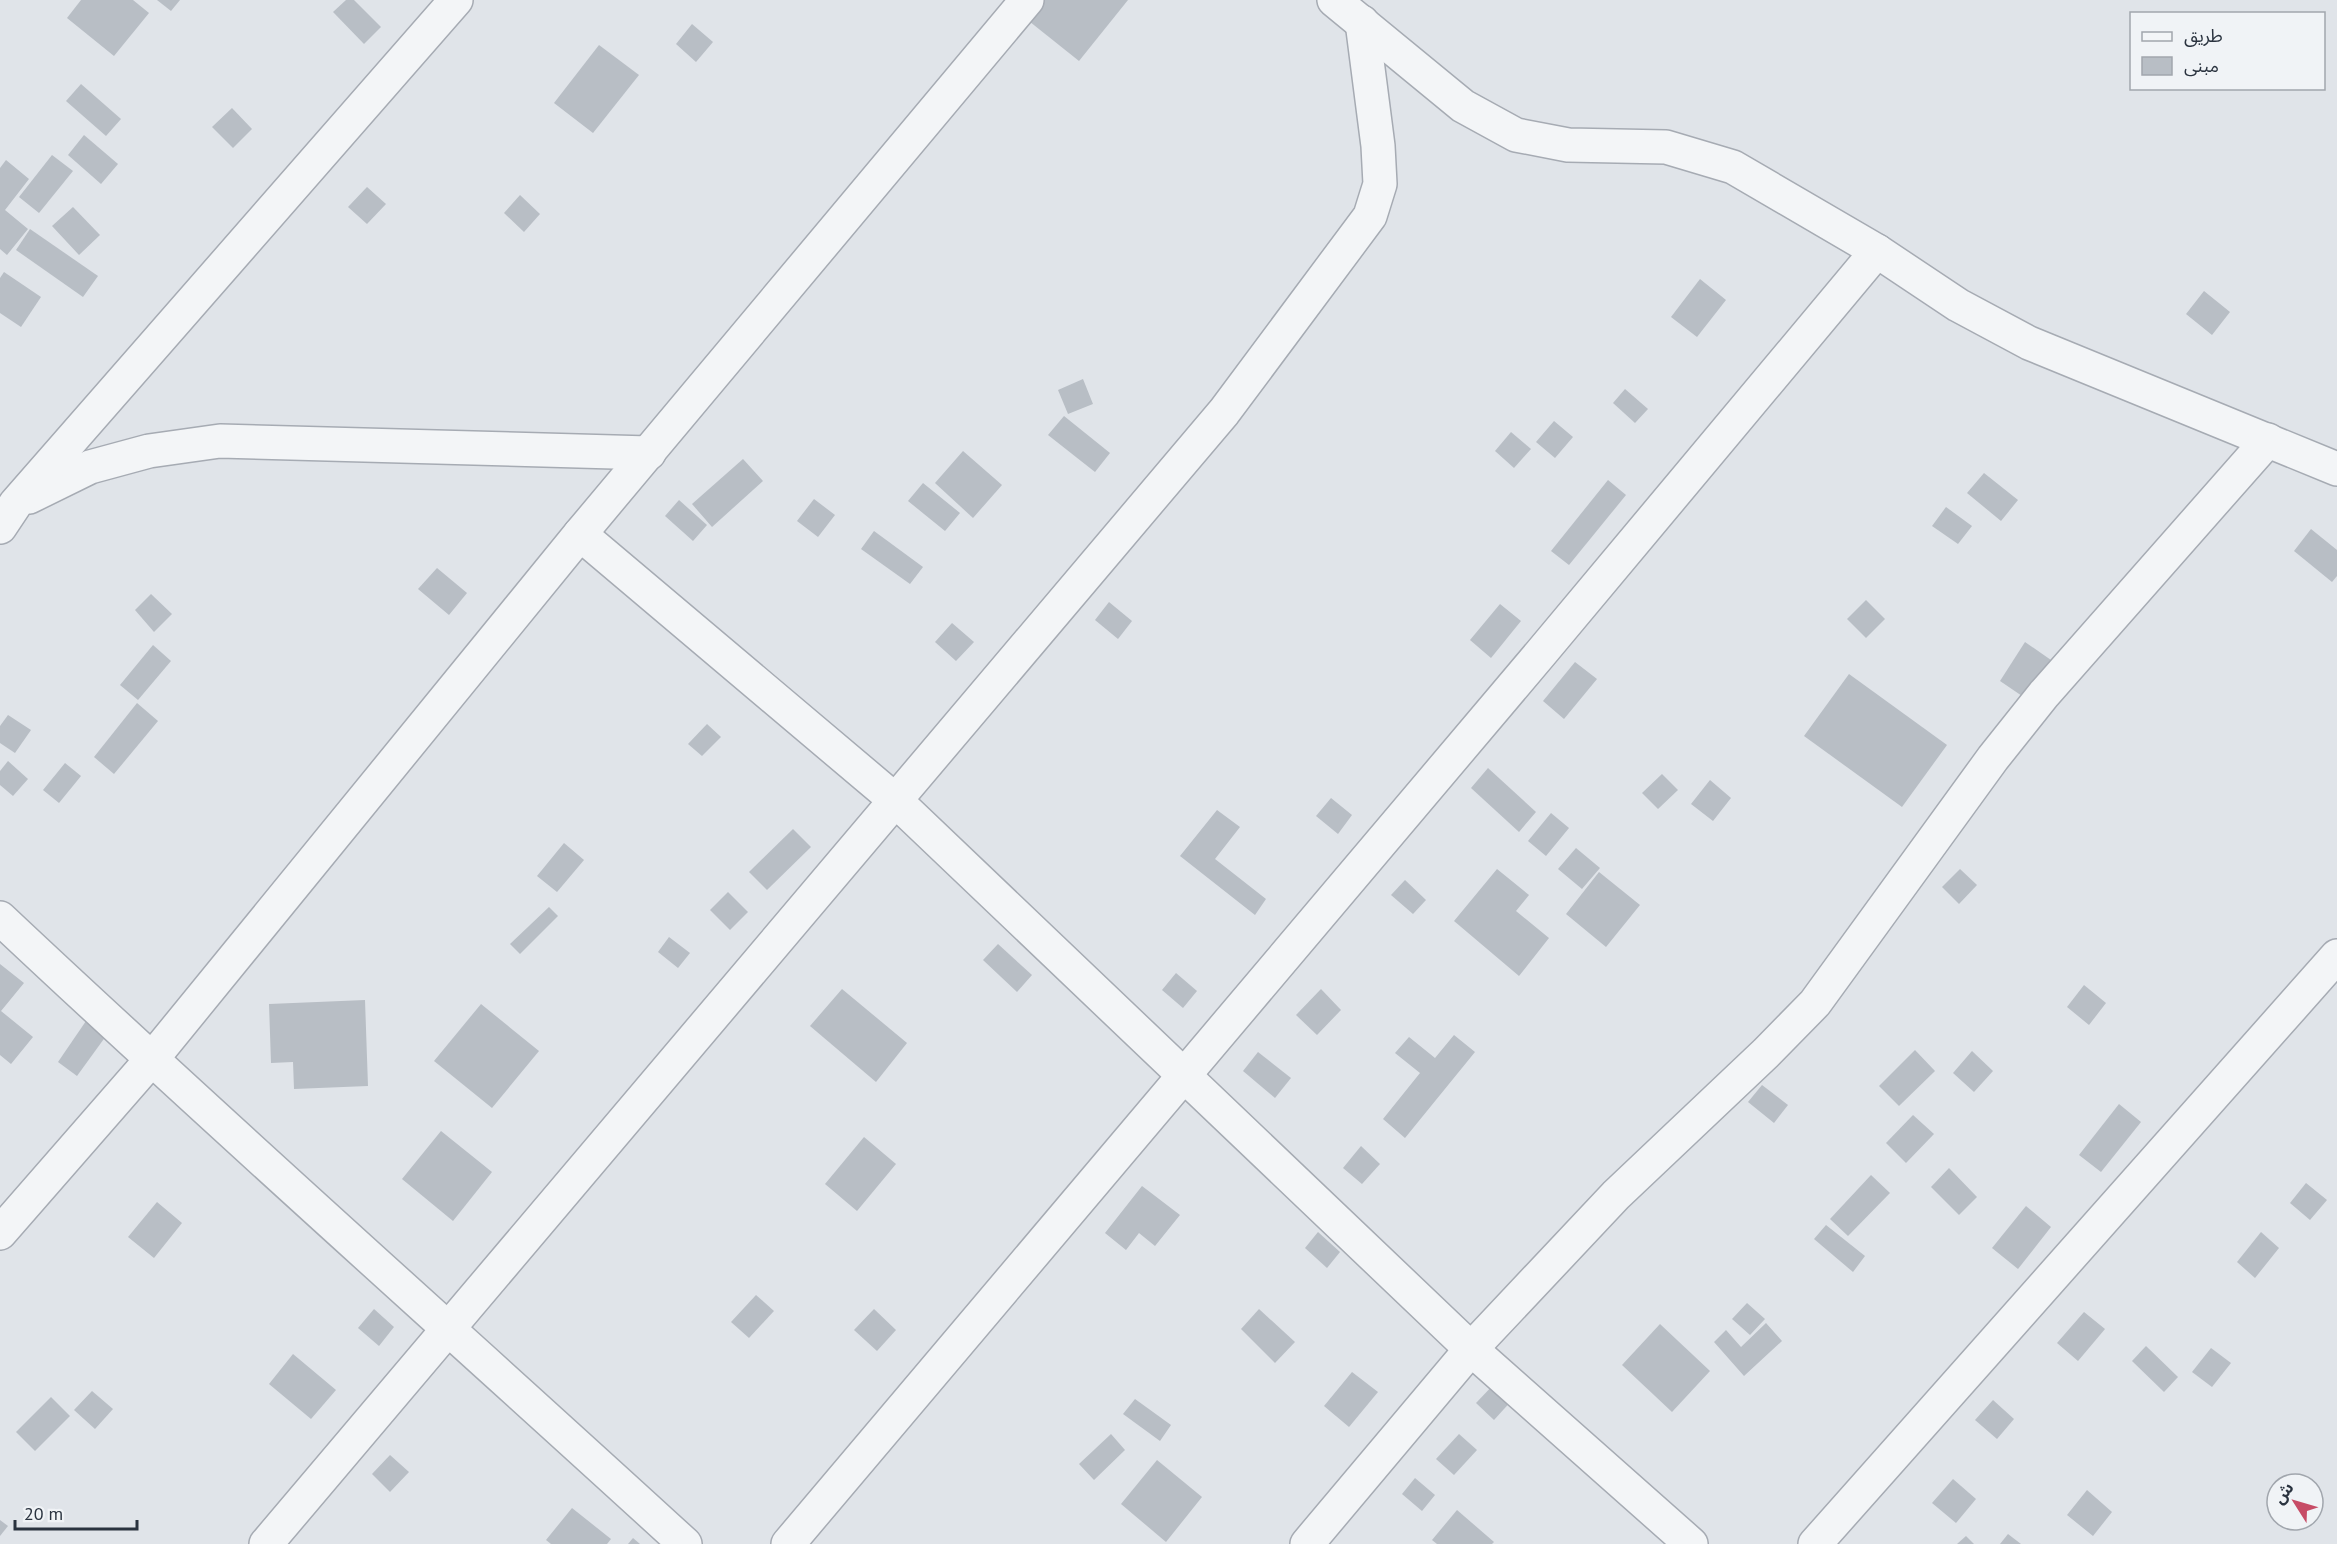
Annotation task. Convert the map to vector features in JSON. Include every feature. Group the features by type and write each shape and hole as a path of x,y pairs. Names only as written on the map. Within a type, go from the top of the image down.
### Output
{"street":[{"path":"5,514 456,0"},
{"path":"0,1233 150,1060 580,534 1027,0"},
{"path":"1334,0 1463,106 1516,135 1568,146 1666,147 1733,167 1877,251 1958,305 2029,343 2337,469"},
{"path":"266,1544 1224,412 1370,216 1380,184 1378,146 1362,22"},
{"path":"788,1544 1877,251"},
{"path":"1307,1544 1471,1349 1616,1195 1766,1053 1815,1003 1993,758 2044,694 2268,440"},
{"path":"5,514 90,467 149,451 220,441 649,453"},
{"path":"580,534 895,800 1471,1349 1691,1544"},
{"path":"0,918 150,1060 449,1328 685,1544"},
{"path":"1815,1544 2337,956"}],"building":[{"path":"81,0 133,0 149,13 114,56 67,18"},
{"path":"157,0 180,0 171,11"},
{"path":"346,0 354,0 381,27 364,44 333,12"},
{"path":"1023,0 1128,0 1079,61 1015,10"},
{"path":"692,24 713,42 696,62 676,44"},
{"path":"599,45 639,75 593,133 554,103"},
{"path":"81,84 121,119 106,136 66,101"},
{"path":"232,108 252,129 233,148 212,127"},
{"path":"84,135 118,164 101,184 68,155"},
{"path":"52,155 73,171 39,213 19,197"},
{"path":"6,160 29,179 5,210 28,229 7,255 0,249 0,168"},
{"path":"367,187 386,204 367,224 348,207"},
{"path":"520,195 540,214 524,232 504,213"},
{"path":"73,207 100,235 79,255 52,226"},
{"path":"30,229 98,276 83,297 16,250"},
{"path":"4,272 41,297 21,327 0,313 0,278"},
{"path":"1700,279 1726,300 1697,337 1671,317"},
{"path":"2204,291 2230,312 2212,335 2186,314"},
{"path":"1083,379 1093,404 1068,414 1058,390"},
{"path":"1625,389 1648,409 1635,423 1613,403"},
{"path":"1064,416 1110,453 1095,472 1048,435"},
{"path":"1554,421 1573,437 1555,458 1536,442"},
{"path":"1511,432 1531,449 1514,468 1495,451"},
{"path":"963,451 1002,485 973,518 935,483"},
{"path":"743,459 763,481 712,527 692,504"},
{"path":"1984,473 2018,500 2001,521 1967,493"},
{"path":"1608,480 1626,495 1569,565 1551,551"},
{"path":"923,483 960,513 945,531 908,501"},
{"path":"814,499 835,515 818,537 797,521"},
{"path":"679,500 707,525 693,541 665,516"},
{"path":"1946,507 1972,526 1958,544 1932,526"},
{"path":"2311,529 2337,550 2337,576 2332,582 2294,551"},
{"path":"874,531 923,567 910,584 861,549"},
{"path":"437,568 467,593 449,615 418,589"},
{"path":"151,594 172,614 154,632 135,610"},
{"path":"1866,600 1885,619 1866,638 1847,619"},
{"path":"1109,602 1132,621 1118,639 1095,620"},
{"path":"1500,604 1521,621 1491,658 1470,640"},
{"path":"952,623 974,642 956,661 935,642"},
{"path":"2025,642 2051,660 2025,698 2000,681"},
{"path":"153,645 171,661 138,700 120,685"},
{"path":"1575,662 1597,679 1564,719 1543,701"},
{"path":"1849,674 1947,745 1902,807 1804,736"},
{"path":"137,703 158,721 114,774 94,757"},
{"path":"8,715 31,730 15,753 0,743 0,726"},
{"path":"707,724 721,737 702,756 688,744"},
{"path":"8,761 28,779 13,796 0,785 0,771"},
{"path":"65,763 81,776 59,803 43,790"},
{"path":"1488,768 1536,812 1519,832 1471,788"},
{"path":"1662,774 1678,790 1658,809 1642,793"},
{"path":"1710,780 1731,798 1713,821 1691,804"},
{"path":"1331,798 1352,815 1338,834 1316,816"},
{"path":"1217,810 1240,827 1215,859 1266,899 1255,915 1180,856"},
{"path":"1551,813 1569,828 1546,856 1528,841"},
{"path":"793,829 811,847 767,890 749,872"},
{"path":"564,843 584,860 557,892 537,876"},
{"path":"1576,848 1600,868 1582,889 1558,869"},
{"path":"1497,869 1529,895 1516,911 1549,938 1519,976 1454,921"},
{"path":"1960,869 1977,885 1959,904 1942,887"},
{"path":"1599,872 1640,905 1606,947 1566,914"},
{"path":"1405,880 1426,900 1413,914 1391,895"},
{"path":"728,892 748,912 730,930 710,910"},
{"path":"549,907 558,916 520,954 510,944"},
{"path":"669,937 690,953 678,968 658,952"},
{"path":"998,944 1032,975 1017,992 983,960"},
{"path":"0,964 24,983 1,1011 33,1037 11,1064 0,1055"},
{"path":"1176,973 1197,991 1183,1008 1162,990"},
{"path":"2084,985 2106,1003 2089,1025 2067,1007"},
{"path":"842,989 907,1043 876,1082 810,1026"},
{"path":"1321,989 1341,1010 1317,1035 1296,1015"},
{"path":"365,1000 368,1086 294,1089 293,1062 271,1063 269,1004"},
{"path":"481,1004 539,1051 492,1108 434,1061"},
{"path":"86,1021 106,1036 77,1076 58,1062"},
{"path":"1454,1035 1475,1052 1405,1138 1383,1119 1420,1073 1395,1053 1409,1037 1435,1058"},
{"path":"1915,1050 1935,1071 1899,1106 1879,1086"},
{"path":"1972,1051 1993,1071 1974,1092 1953,1073"},
{"path":"1258,1052 1291,1078 1275,1098 1243,1071"},
{"path":"1762,1085 1788,1105 1774,1123 1748,1102"},
{"path":"2119,1104 2141,1122 2101,1172 2079,1155"},
{"path":"1913,1115 1934,1134 1906,1163 1886,1143"},
{"path":"441,1131 492,1172 453,1221 402,1179"},
{"path":"864,1137 896,1164 857,1211 825,1184"},
{"path":"1361,1146 1380,1164 1362,1184 1343,1168"},
{"path":"1949,1168 1977,1197 1959,1215 1931,1187"},
{"path":"1871,1175 1890,1193 1848,1236 1830,1219"},
{"path":"2306,1183 2327,1200 2310,1220 2290,1203"},
{"path":"1142,1186 1180,1215 1155,1246 1139,1233 1126,1250 1105,1233"},
{"path":"157,1202 182,1223 154,1258 128,1237"},
{"path":"2026,1206 2051,1227 2018,1269 1992,1248"},
{"path":"1826,1225 1865,1256 1853,1272 1814,1239"},
{"path":"1318,1232 1340,1252 1327,1268 1305,1248"},
{"path":"2261,1232 2279,1248 2255,1278 2237,1262"},
{"path":"756,1295 774,1311 749,1338 731,1322"},
{"path":"1747,1303 1765,1319 1750,1335 1732,1319"},
{"path":"374,1309 394,1327 379,1346 358,1328"},
{"path":"874,1309 896,1330 877,1351 854,1330"},
{"path":"1259,1309 1295,1342 1275,1363 1241,1329"},
{"path":"2084,1312 2105,1329 2078,1361 2057,1343"},
{"path":"1766,1323 1782,1341 1744,1376 1714,1342 1726,1330 1741,1347"},
{"path":"1660,1324 1710,1371 1672,1412 1622,1365"},
{"path":"2146,1346 2178,1377 2164,1392 2132,1361"},
{"path":"2211,1348 2231,1363 2212,1387 2192,1372"},
{"path":"293,1354 336,1390 311,1419 269,1384"},
{"path":"1352,1372 1378,1392 1349,1427 1324,1406"},
{"path":"1497,1381 1514,1398 1494,1420 1476,1403"},
{"path":"92,1391 113,1409 95,1429 74,1410"},
{"path":"51,1397 70,1416 35,1451 16,1432"},
{"path":"1135,1399 1171,1425 1160,1441 1123,1414"},
{"path":"1993,1400 2014,1419 1997,1439 1975,1420"},
{"path":"1111,1434 1125,1450 1094,1480 1079,1464"},
{"path":"1459,1434 1477,1450 1454,1475 1436,1459"},
{"path":"390,1455 409,1472 390,1492 372,1474"},
{"path":"1157,1460 1202,1497 1166,1542 1121,1504"},
{"path":"1415,1478 1435,1495 1422,1511 1402,1494"},
{"path":"1953,1479 1976,1499 1956,1523 1932,1503"},
{"path":"2087,1490 2112,1512 2093,1536 2067,1515"},
{"path":"572,1508 611,1539 607,1544 551,1544 546,1540"},
{"path":"1457,1510 1494,1542 1492,1544 1437,1544 1432,1540"},
{"path":"0,1520 8,1526 0,1536"},
{"path":"2008,1534 2021,1544 2000,1544"},
{"path":"1966,1536 1974,1544 1957,1544"},
{"path":"633,1538 640,1544 628,1544"}]}
